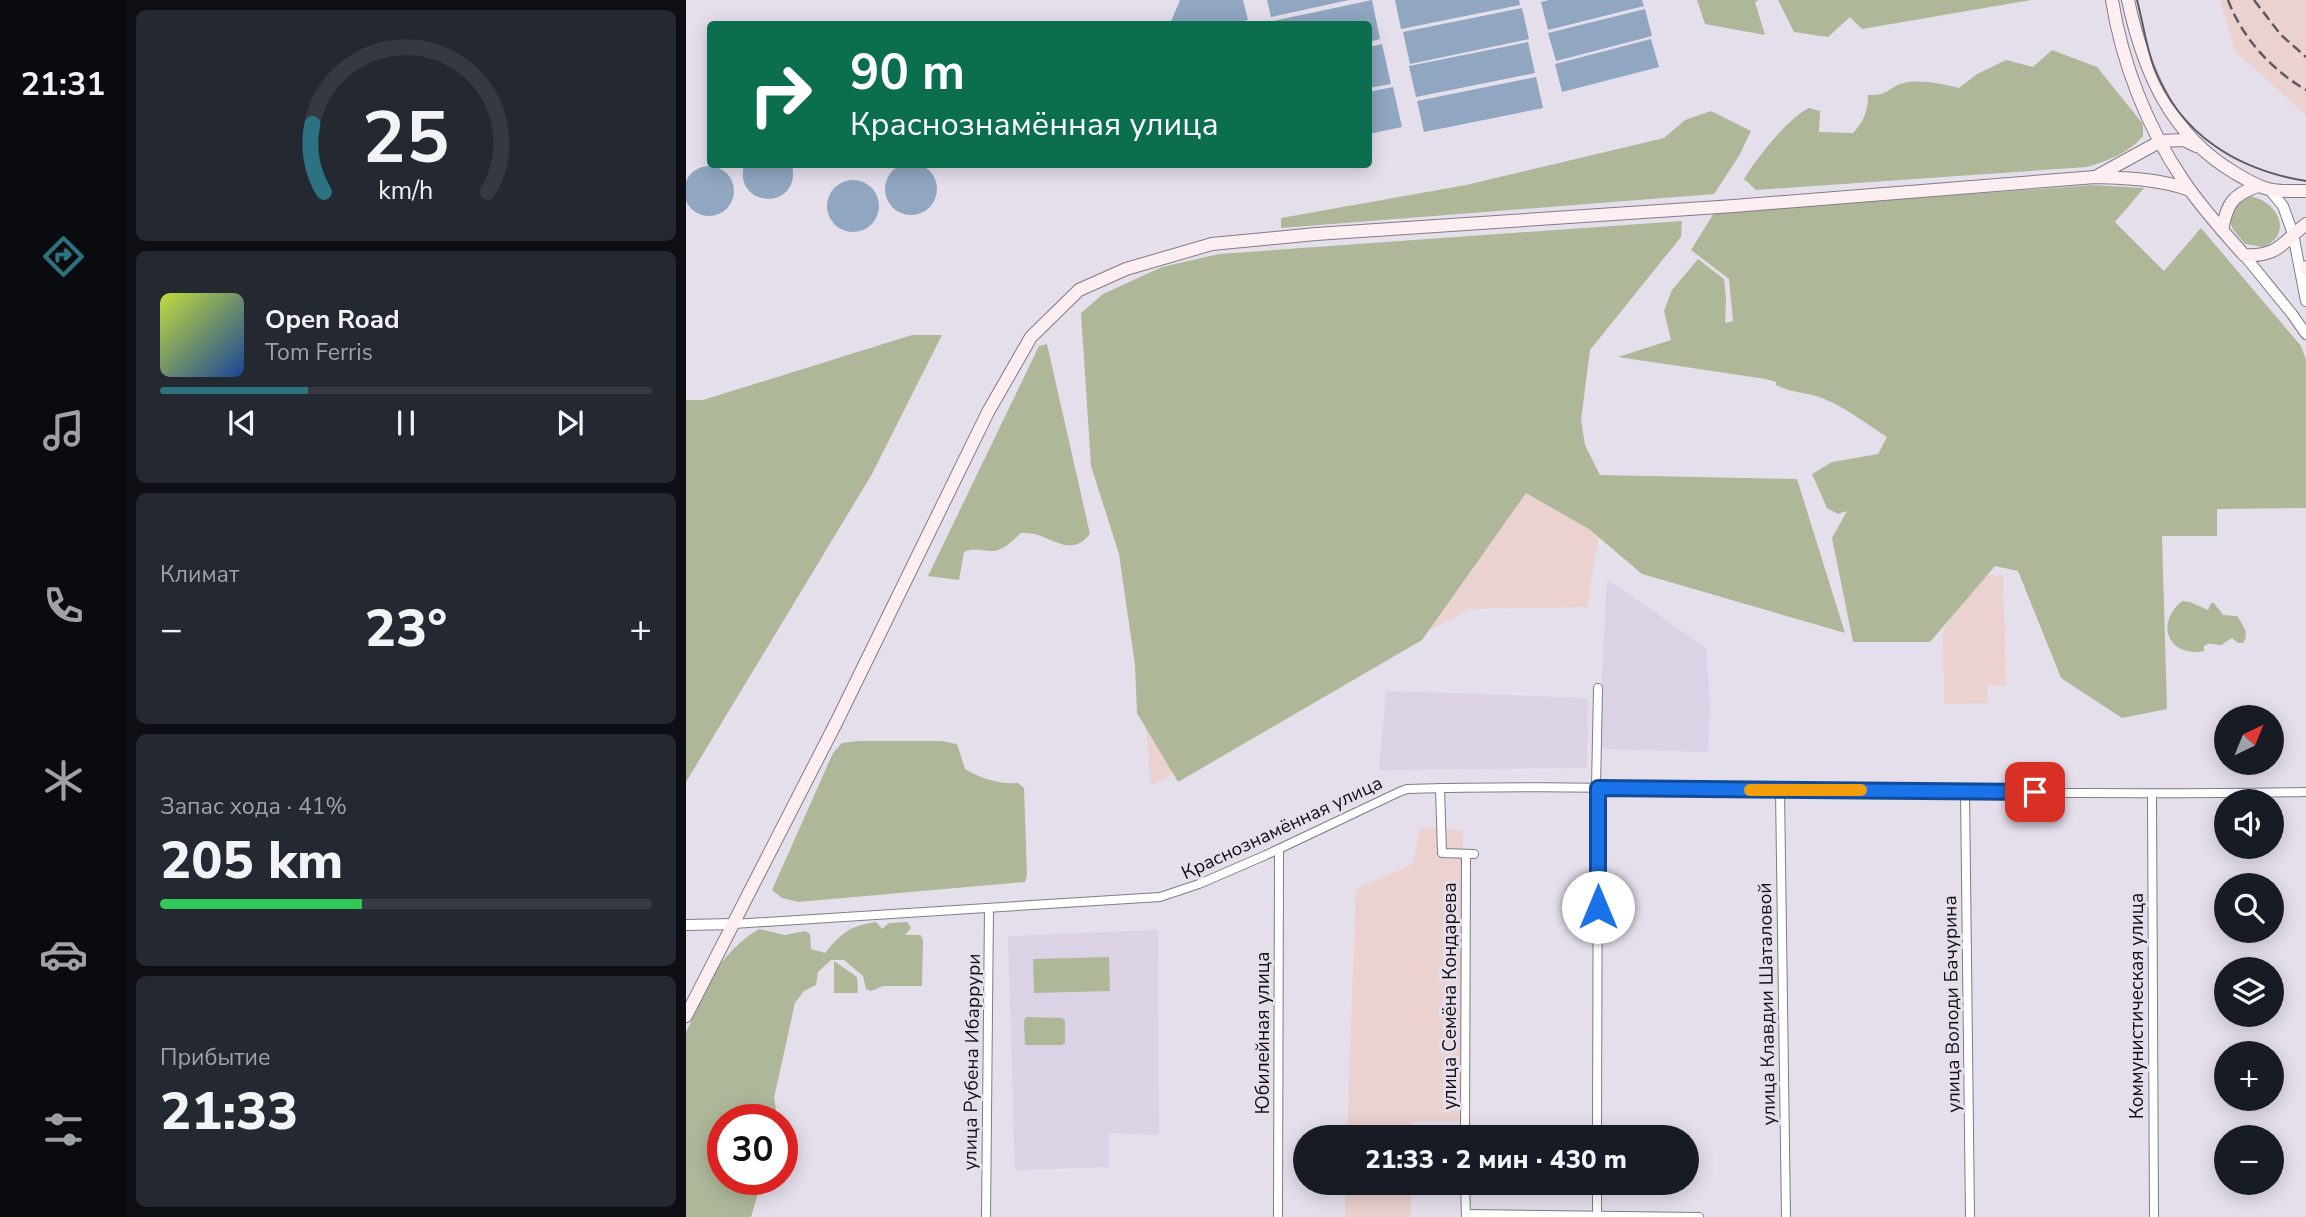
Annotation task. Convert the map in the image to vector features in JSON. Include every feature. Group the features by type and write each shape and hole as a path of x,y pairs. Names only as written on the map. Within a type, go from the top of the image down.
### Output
{"main road":[{"path":"2112,0 2125,60 2161,141 2190,190 2222,230 2244,255 2267,254 2278,249 2306,224"},
{"path":"2129,0 2136,38 2152,80 2172,113 2204,151 2221,165 2264,188"},
{"path":"2095,177 2161,141 2184,140 2204,151"},
{"path":"686,1016 843,709 988,412 1031,337 1079,290 1126,269 1212,244 1315,234 1734,206 2095,177 2144,179 2190,190"},
{"path":"2222,230 2231,200 2244,191 2264,188 2306,191"}],"street":[{"path":"2264,188 2283,206 2293,234 2306,301"},
{"path":"2244,255 2306,334"},
{"path":"1597,1125 1598,688"},
{"name":"Краснознамённая улица","path":"733,924 1160,897 1199,884 1279,849 1399,792 1440,788 1965,790 2152,795 2306,792"},
{"name":"улица Семёна Кондарева","path":"1440,788 1443,853 1470,854 1465,1125"},
{"name":"улица Клавдии Шаталовой","path":"1780,790 1786,1217"},
{"name":"улица Володи Бачурина","path":"1965,790 1970,1217"},
{"name":"Коммунистическая улица","path":"2152,795 2154,1217"},
{"name":"Юбилейная улица","path":"1279,849 1279,1217"},
{"name":"улица Рубена Ибаррури","path":"986,1217 989,908"},
{"path":"686,925 733,924"},
{"path":"1465,1195 1466,1216 1699,1217"},
{"path":"1597,1195 1597,1216"}],"shaded area":[{"path":"2220,0 2306,0 2306,115 2235,51"},
{"path":"1415,401 1601,522 1587,607 1469,609 1151,786 1144,709"},
{"path":"1979,575 2003,575 2006,685 1987,686 1988,703 1944,704 1943,631"},
{"path":"1607,579 1706,648 1710,706 1708,752 1598,749"},
{"path":"1386,691 1588,698 1587,768 1379,770"},
{"path":"1420,828 1463,830 1461,1121 1412,1121 1412,1125 1347,1125 1356,889 1413,864"},
{"path":"1158,930 1159,1135 1109,1133 1109,1167 1015,1170 1008,936"},
{"path":"1346,1195 1411,1195 1411,1217 1345,1217"}],"green space":[{"path":"1697,0 1759,0 1755,2 1765,35 1705,24"},
{"path":"1778,0 2031,0 1862,29 1850,17 1828,37 1794,32"},
{"path":"2052,50 2097,67 2143,124 2143,136 2137,142 2118,156 2087,167 1756,190 1744,179 1782,130 1809,108 1820,111 1819,132 1853,133 1865,116 1868,95 1884,93 1911,82 1932,82 1959,88 1977,74 2006,60 2033,67"},
{"path":"1711,111 1751,131 1739,156 1714,194 1281,228 1281,218 1466,185 1664,138 1685,120"},
{"path":"2092,185 2144,188 2115,222 2164,271 2201,228 2301,346 2306,360 2306,508 2217,509 2217,536 2162,536 2167,709 2122,718 2061,678 2018,571 1995,566 1930,642 1853,642 1832,538 1847,511 1838,514 1827,508 1812,474 1832,462 1878,454 1887,437 1829,401 1782,388 1776,385 1776,382 1766,379 1618,357 1671,340 1664,311 1672,290 1698,259 1724,279 1725,323 1733,321 1729,279 1691,250 1714,213"},
{"path":"2249,196 2267,204 2278,217 2279,233 2264,247 2245,244 2230,222 2233,204"},
{"path":"1682,221 1681,237 1590,350 1581,420 1585,445 1600,475 1797,479 1845,633 1642,574 1589,529 1526,493 1422,640 1178,782 1137,713 1135,665 1119,554 1091,466 1081,313 1103,294 1162,267 1219,254"},
{"path":"912,335 942,335 872,474 686,782 686,400 703,400"},
{"path":"1047,344 1090,534 1077,544 1065,545 1036,534 1021,533 1000,549 964,552 959,580 928,576 1039,346"},
{"path":"2182,601 2208,610 2211,603 2214,603 2223,615 2237,616 2246,633 2243,643 2232,638 2221,645 2208,644 2204,646 2204,651 2192,652 2174,644 2167,629 2173,610"},
{"path":"942,741 957,744 965,769 990,780 1018,783 1024,788 1025,882 798,902 782,898 772,890 833,753 842,743"},
{"path":"876,922 882,929 889,923 907,922 911,928 905,935 921,935 922,986 883,986 871,991 866,989 863,976 844,960 831,960 818,972 816,985 804,991 795,1003 774,1098 775,1104 707,1104 707,1195 758,1195 751,1217 686,1217 686,1032 716,970 735,947 759,929 785,935 805,931 810,934 811,949 825,953 836,940 859,926"},
{"path":"1109,957 1110,991 1034,993 1033,959"},
{"path":"834,961 857,977 858,993 834,993"},
{"path":"1027,1017 1062,1018 1065,1021 1065,1043 1025,1045 1024,1020"}],"water":[{"path":"1180,0 1243,0 1248,20 1244,21 1171,21"},
{"path":"1267,0 1349,0 1271,17"},
{"path":"1372,0 1380,39 1372,41 1372,21 1273,21"},
{"path":"1395,0 1519,0 1520,5 1401,29"},
{"path":"1642,0 1644,6 1548,30 1541,2"},
{"path":"1522,8 1529,39 1410,64 1403,32"},
{"path":"1645,9 1652,36 1556,61 1548,33"},
{"path":"1651,39 1659,67 1562,92 1555,64"},
{"path":"1528,42 1535,73 1416,97 1409,66"},
{"path":"1382,44 1391,84 1372,87 1372,46"},
{"path":"1536,77 1543,108 1424,132 1417,101"},
{"path":"1393,87 1402,127 1372,133 1372,91"},
{"path":"699,168 719,168 727,173 732,181 732,201 727,209 719,214 699,214 691,209 686,201 686,181 691,173"},
{"path":"744,168 792,168 792,180 787,191 778,197 768,199 757,196 748,190 743,180"},
{"path":"897,168 925,168 935,179 935,199 921,213 901,213 887,199 887,179"},
{"path":"853,180 863,182 871,188 877,196 877,216 871,224 863,230 853,232 843,230 835,224 829,216 827,206 829,196 835,188 843,182"}],"tram line":[{"path":"2137,0 2154,68 2165,92 2179,112 2214,146 2235,158 2281,176 2306,181"}],"railway":[{"path":"2228,0 2241,27 2260,52 2281,73 2306,90"},
{"path":"2254,0 2281,35 2306,57"}],"slow traffic":[{"path":"1750,790 1861,790"}],"route":[{"path":"1598,907 1598,788 2035,792"}]}
